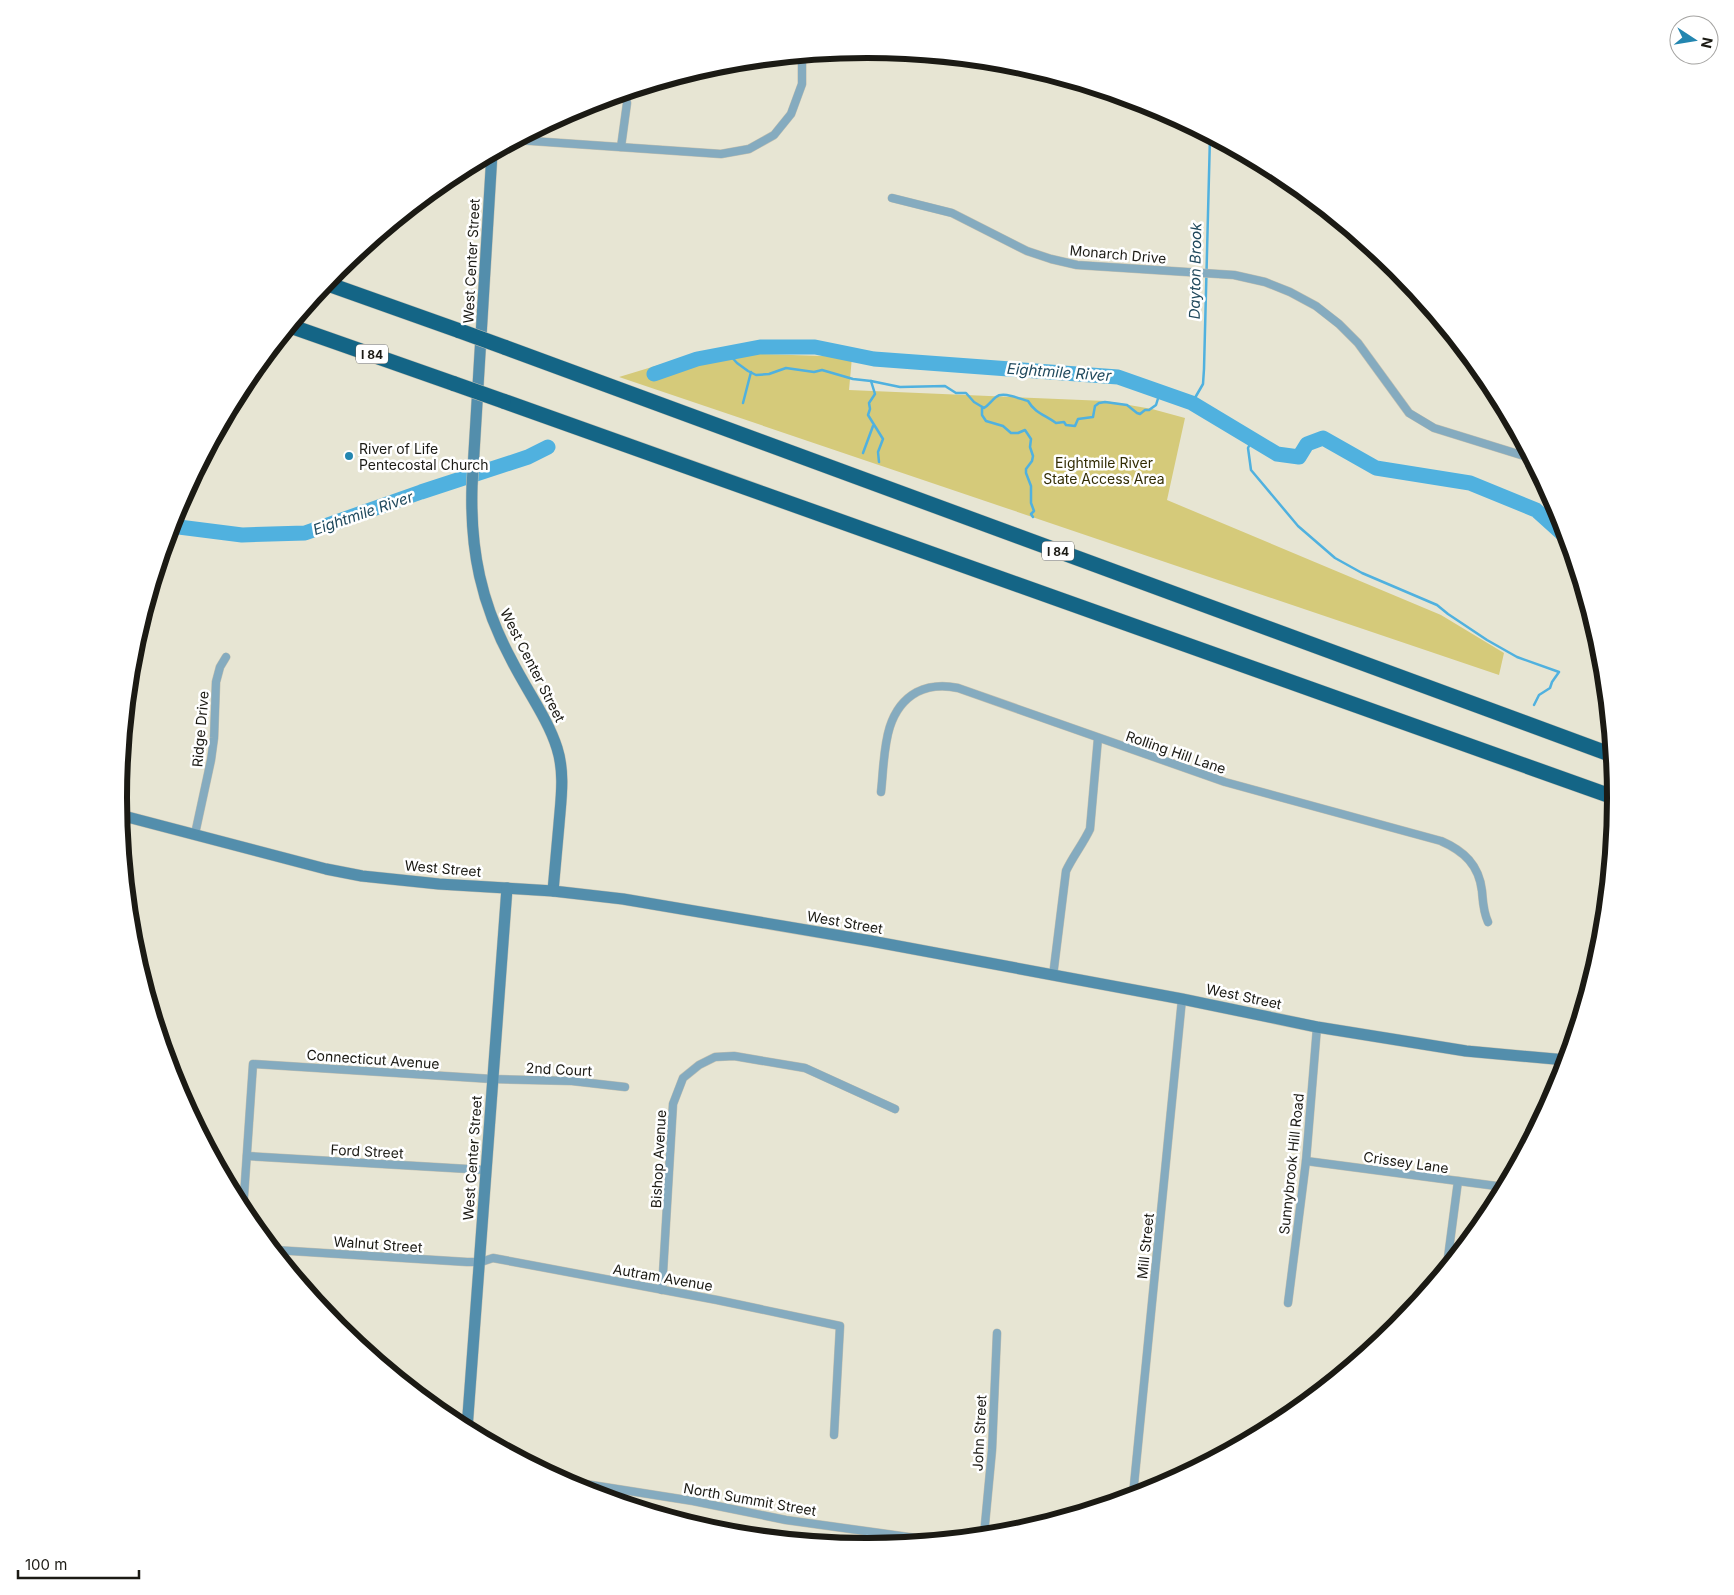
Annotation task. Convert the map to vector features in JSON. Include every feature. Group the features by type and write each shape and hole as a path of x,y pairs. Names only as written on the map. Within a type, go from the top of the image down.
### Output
{"highway":[{"name":"I 84","path":"332,287 504,347 1605,752"},
{"name":"I 84","path":"296,328 1607,795"}],"main road":[{"name":"West Center Street","path":"492,160 473,465 472,535 481,587 489,612 511,660 548,727 557,748 562,769 562,792 553,892"},
{"name":"West Street","path":"128,817 326,869 362,876 623,899 871,941 1182,999 1318,1027 1466,1051 1559,1059"},
{"name":"West Center Street","path":"468,1420 507,888"}],"street":[{"path":"527,141 721,154 749,149 774,135 791,114 802,84 802,61"},
{"path":"621,147 627,103 626,98"},
{"name":"Monarch Drive","path":"892,198 952,213 1027,251 1051,259 1078,264 1234,275 1265,282 1290,292 1316,306 1339,324 1358,343 1409,413 1434,428 1523,456"},
{"name":"Ridge Drive","path":"195,834 212,760 216,682 220,667 226,657"},
{"name":"Rolling Hill Lane","path":"881,792 888,732 892,718 900,705 911,696 934,686 946,685 1225,782 1441,841 1453,846 1465,854 1474,864 1479,876 1484,914 1488,922"},
{"path":"1053,976 1066,871 1071,859 1085,840 1090,829 1098,738"},
{"name":"Mill Street","path":"1134,1487 1182,999"},
{"name":"Sunnybrook Hill Road","path":"1288,1303 1306,1161 1318,1027"},
{"name":"Bishop Avenue","path":"662,1290 673,1104 684,1078 699,1065 715,1057 734,1056 804,1068 895,1108"},
{"name":"Connecticut Avenue","path":"246,1156 254,1064 492,1079"},
{"name":"2nd Court","path":"492,1079 572,1081 625,1087"},
{"path":"244,1196 246,1156"},
{"name":"Ford Street","path":"246,1156 485,1170"},
{"name":"Crissey Lane","path":"1306,1161 1497,1186"},
{"path":"1448,1255 1458,1181"},
{"name":"Walnut Street","path":"282,1251 480,1262"},
{"name":"Autram Avenue","path":"480,1262 493,1258 717,1300 840,1326 834,1435"},
{"name":"John Street","path":"985,1527 992,1450 997,1333"},
{"name":"North Summit Street","path":"595,1485 693,1501 786,1520 904,1536"}],"green space":[{"name":"Eightmile River State Access Area","path":"731,353 852,357 849,390 1106,401 1152,409 1185,418 1167,500 1441,615 1504,653 1499,675 619,377 685,357"}],"waterway":[{"name":"Dayton Brook","path":"1192,403 1203,384 1210,142"},
{"name":"Eightmile River","path":"654,374 697,359 760,347 815,347 874,359 1118,377 1192,403 1277,454 1299,457 1307,444 1323,438 1376,468 1470,483 1536,510 1556,528"},
{"path":"728,353 737,363 756,375 769,374 786,368 814,372 822,370 853,379 900,387 945,386 956,393 966,393 974,402 984,408 999,395 1011,396 1028,401 1037,411 1056,423 1064,422 1066,425 1075,426 1078,419 1093,417 1095,406 1099,403 1127,405 1140,414 1156,405 1160,392"},
{"path":"743,403 751,372"},
{"path":"871,381 875,394 869,403 868,415 883,439 878,452 879,462"},
{"path":"982,407 982,415 986,421 1003,426 1011,433 1025,430 1031,439 1030,447 1033,456 1026,469 1026,473 1031,486 1031,503 1034,511 1031,514 1033,517"},
{"path":"863,453 873,426"},
{"path":"1252,440 1248,448 1251,470 1298,526 1335,558 1362,573 1437,605 1487,640 1517,657 1559,672 1550,688 1539,695 1534,705"},
{"name":"Eightmile River","path":"178,527 242,535 305,533 528,457 548,447"},
{"name":"Dayton Brook","path":"1552,526 1553,520"}],"place":[{"name":"River of Life Pentecostal Church","path":"349,456"}]}
